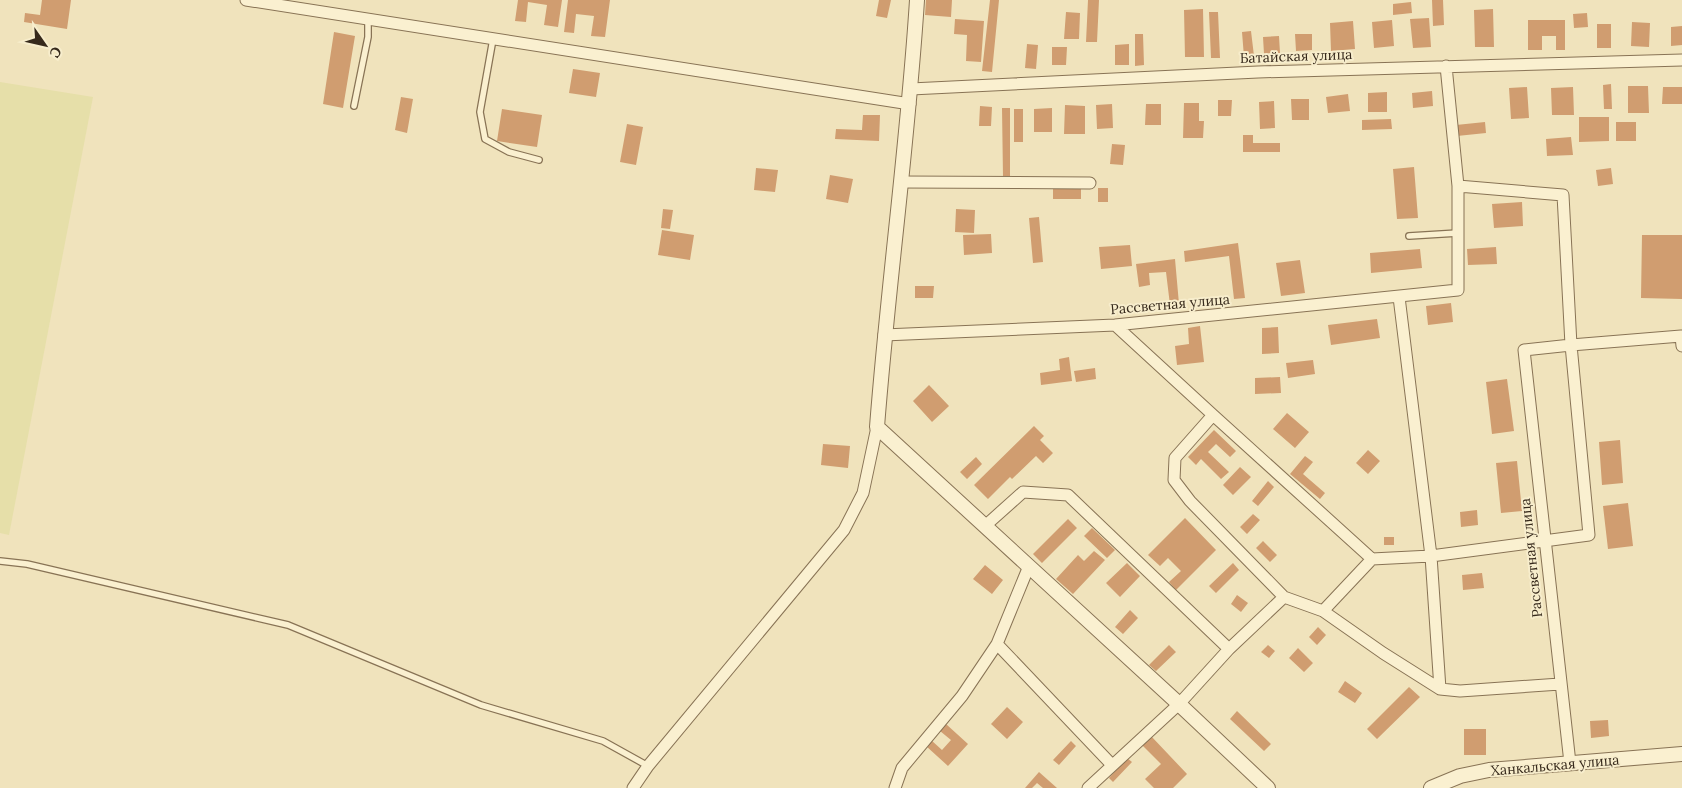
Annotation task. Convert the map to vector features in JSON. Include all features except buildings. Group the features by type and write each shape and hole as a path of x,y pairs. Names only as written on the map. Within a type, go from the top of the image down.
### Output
{"street":[{"path":"246,0 910,104"},
{"path":"633,788 648,766 844,530 863,493 878,427 884,335 910,104 917,0"},
{"name":"Батайская улица","path":"911,89 1258,72 1682,60"},
{"path":"1446,66 1458,186 1458,233"},
{"path":"901,182 1090,183"},
{"path":"1323,611 1372,559 1431,556 1589,535 1571,345 1563,195 1458,186"},
{"name":"Рассветная улица","path":"884,335 1115,325 1458,290 1458,233"},
{"path":"1399,297 1431,556 1440,688"},
{"path":"1115,325 1372,559"},
{"path":"1571,345 1681,336 1682,346"},
{"name":"Рассветная улица","path":"1570,763 1524,350 1571,345"},
{"path":"1213,415 1175,458 1174,480 1190,501 1284,597 1323,611 1383,654 1440,688 1460,692 1560,684"},
{"path":"878,427 1179,704 1267,788"},
{"path":"985,526 1023,492 1068,495 1230,649"},
{"path":"894,788 902,768 962,696 997,644 1029,566"},
{"path":"1088,788 1179,704 1230,649 1284,597"},
{"path":"997,644 1112,765"},
{"name":"Ханкальская улица","path":"1431,788 1460,776 1489,770 1682,754"}],"lane":[{"path":"354,106 368,36 368,20"},
{"path":"493,39 480,112 485,139 509,152 540,160"},
{"path":"1409,236 1458,233"},
{"path":"0,561 27,564 288,625 481,705 603,741 648,766"}],"shaded area":[{"path":"0,82 93,97 9,535 0,533"}]}
